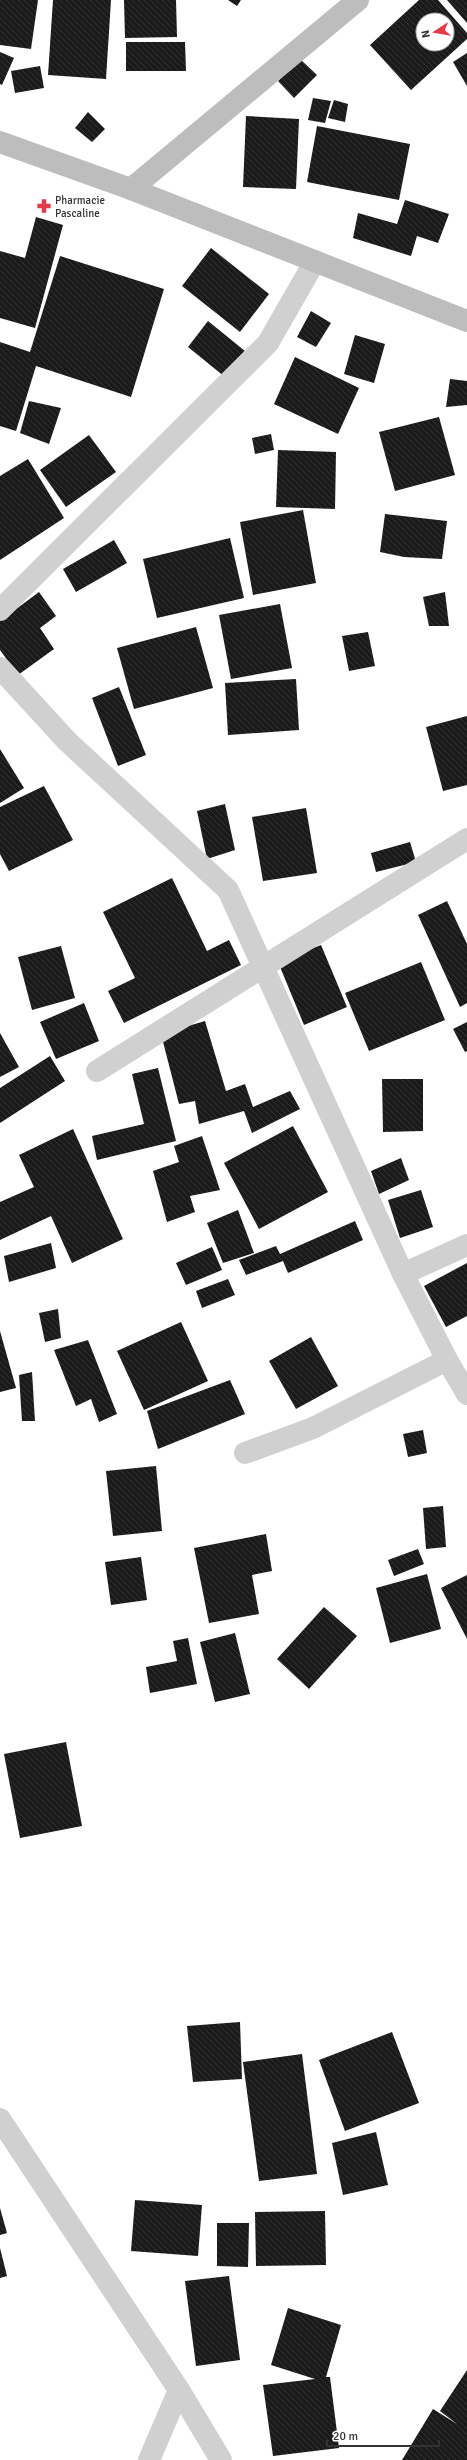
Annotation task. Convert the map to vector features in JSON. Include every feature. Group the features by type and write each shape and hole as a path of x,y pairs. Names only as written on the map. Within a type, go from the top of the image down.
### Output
{"main road":[{"path":"131,189 358,0"},
{"path":"0,142 131,189 467,321"}],"street":[{"path":"0,610 268,344 316,261"},
{"path":"0,668 67,741 228,890 264,964 403,1274 447,1360 467,1394"},
{"path":"97,1071 264,964 467,839"},
{"path":"403,1274 467,1244"},
{"path":"245,1453 313,1428 447,1360"},
{"path":"0,2119 179,2390 221,2460"},
{"path":"149,2460 179,2390"}],"building":[{"path":"0,0 38,0 31,49 0,45"},
{"path":"53,0 111,0 106,79 48,75"},
{"path":"124,0 176,0 177,37 125,38"},
{"path":"228,0 241,0 237,6"},
{"path":"419,0 438,0 449,12 415,12 415,52 453,52 411,90 370,45"},
{"path":"447,0 467,0 467,23"},
{"path":"455,19 467,33 467,39 455,50"},
{"path":"126,42 185,42 186,71 126,71"},
{"path":"0,52 14,58 2,85 0,84"},
{"path":"467,53 467,86 453,62"},
{"path":"300,59 317,75 294,98 278,81"},
{"path":"40,66 44,88 15,93 11,71"},
{"path":"313,98 331,101 325,123 308,120"},
{"path":"334,100 348,104 345,122 328,118"},
{"path":"88,112 105,129 92,142 75,128"},
{"path":"246,116 299,119 296,189 243,187"},
{"path":"317,126 410,144 399,200 307,182"},
{"path":"405,200 449,214 438,243 417,236 411,256 353,238 358,213 397,224"},
{"path":"36,217 63,225 35,328 0,318 0,251 25,258"},
{"path":"211,248 269,294 240,332 182,286"},
{"path":"60,256 164,289 131,397 36,366 16,431 0,426 0,342 30,352"},
{"path":"311,311 331,323 316,347 297,337"},
{"path":"208,321 245,351 225,377 188,347"},
{"path":"355,335 385,344 374,383 344,374"},
{"path":"295,357 359,388 338,434 274,404"},
{"path":"450,379 467,381 467,405 446,407"},
{"path":"29,401 61,408 49,444 20,433"},
{"path":"439,417 455,475 395,491 379,432"},
{"path":"271,434 274,450 255,454 252,438"},
{"path":"89,435 116,472 66,507 40,470"},
{"path":"278,450 336,452 335,509 276,507"},
{"path":"28,459 64,518 0,560 0,476"},
{"path":"303,510 316,583 253,595 240,522"},
{"path":"385,514 447,521 442,559 404,557 380,552"},
{"path":"230,538 244,598 157,618 143,559"},
{"path":"114,540 127,563 76,592 63,569"},
{"path":"39,592 56,616 40,628 54,649 18,675 0,650 0,621"},
{"path":"445,592 449,626 429,626 423,597"},
{"path":"280,604 292,668 231,679 219,615"},
{"path":"196,627 213,688 134,709 117,648"},
{"path":"368,632 375,666 349,671 342,636"},
{"path":"296,679 299,730 228,735 225,683"},
{"path":"119,687 146,755 118,766 92,698"},
{"path":"467,716 467,785 443,791 426,727"},
{"path":"0,749 24,788 0,803"},
{"path":"44,786 73,840 9,871 0,854 0,807"},
{"path":"225,804 235,850 207,859 197,811"},
{"path":"306,808 317,873 263,881 252,817"},
{"path":"410,842 416,862 376,872 371,853"},
{"path":"172,878 207,951 229,940 241,965 124,1023 108,991 135,978 103,912"},
{"path":"447,901 467,944 467,1003 460,1007 418,915"},
{"path":"321,945 347,1007 304,1025 278,962"},
{"path":"61,946 75,998 32,1010 18,957"},
{"path":"421,962 445,1020 369,1051 345,993"},
{"path":"84,1003 99,1041 56,1059 40,1022"},
{"path":"205,1021 226,1091 245,1084 253,1107 290,1091 300,1109 252,1133 244,1111 199,1124 195,1101 179,1104 161,1034"},
{"path":"467,1022 467,1051 465,1052 453,1029"},
{"path":"0,1033 19,1067 0,1077"},
{"path":"50,1056 65,1081 0,1123 0,1088"},
{"path":"158,1068 176,1141 97,1160 92,1136 144,1124 132,1074"},
{"path":"382,1079 423,1079 423,1131 383,1132"},
{"path":"293,1126 328,1192 259,1229 224,1163"},
{"path":"73,1129 123,1239 72,1263 51,1216 0,1240 0,1202 34,1187 19,1155"},
{"path":"202,1136 220,1190 190,1196 195,1212 167,1222 153,1171 179,1162 174,1146"},
{"path":"401,1158 409,1180 379,1194 371,1171"},
{"path":"421,1190 433,1227 400,1238 388,1200"},
{"path":"238,1210 254,1253 223,1263 207,1223"},
{"path":"355,1221 363,1240 288,1273 283,1261 246,1275 239,1260 276,1246 280,1254"},
{"path":"51,1243 56,1268 9,1282 4,1256"},
{"path":"212,1247 222,1270 186,1285 176,1263"},
{"path":"467,1263 467,1316 446,1327 424,1286"},
{"path":"228,1279 235,1295 202,1308 196,1291"},
{"path":"58,1309 61,1338 45,1342 39,1313"},
{"path":"181,1322 208,1381 144,1410 117,1351"},
{"path":"0,1331 16,1388 0,1392"},
{"path":"311,1337 338,1386 296,1409 269,1361"},
{"path":"88,1340 117,1414 99,1422 91,1399 76,1406 54,1350"},
{"path":"32,1372 35,1421 22,1421 19,1375"},
{"path":"230,1380 245,1414 158,1449 147,1411"},
{"path":"423,1430 427,1453 408,1457 403,1434"},
{"path":"156,1466 162,1531 113,1536 106,1471"},
{"path":"443,1506 446,1547 426,1549 423,1508"},
{"path":"266,1534 272,1571 252,1575 259,1614 209,1623 194,1548"},
{"path":"418,1549 424,1564 394,1576 388,1560"},
{"path":"141,1557 147,1600 111,1605 105,1562"},
{"path":"427,1574 441,1629 390,1643 376,1588"},
{"path":"467,1575 467,1639 441,1588"},
{"path":"324,1607 357,1636 309,1689 277,1659"},
{"path":"235,1633 250,1694 215,1702 200,1642"},
{"path":"188,1638 197,1684 150,1693 146,1667 177,1661 173,1641"},
{"path":"66,1742 82,1826 20,1838 4,1754"},
{"path":"240,2022 242,2079 193,2082 187,2026"},
{"path":"392,2032 419,2103 345,2131 319,2060"},
{"path":"302,2054 317,2174 259,2181 243,2062"},
{"path":"376,2132 388,2185 343,2195 332,2143"},
{"path":"135,2200 202,2205 198,2256 131,2251"},
{"path":"0,2208 7,2233 0,2235"},
{"path":"325,2211 326,2265 256,2266 255,2212"},
{"path":"217,2223 249,2223 248,2267 217,2266"},
{"path":"0,2248 7,2276 0,2278"},
{"path":"229,2276 240,2360 196,2366 185,2281"},
{"path":"288,2308 341,2325 326,2377 330,2377 339,2448 273,2456 263,2385 315,2379 271,2365"},
{"path":"467,2370 467,2460 402,2460 433,2409 457,2424 440,2411"}],"place":[{"name":"Pharmacie Pascaline","path":"44,206"}]}
